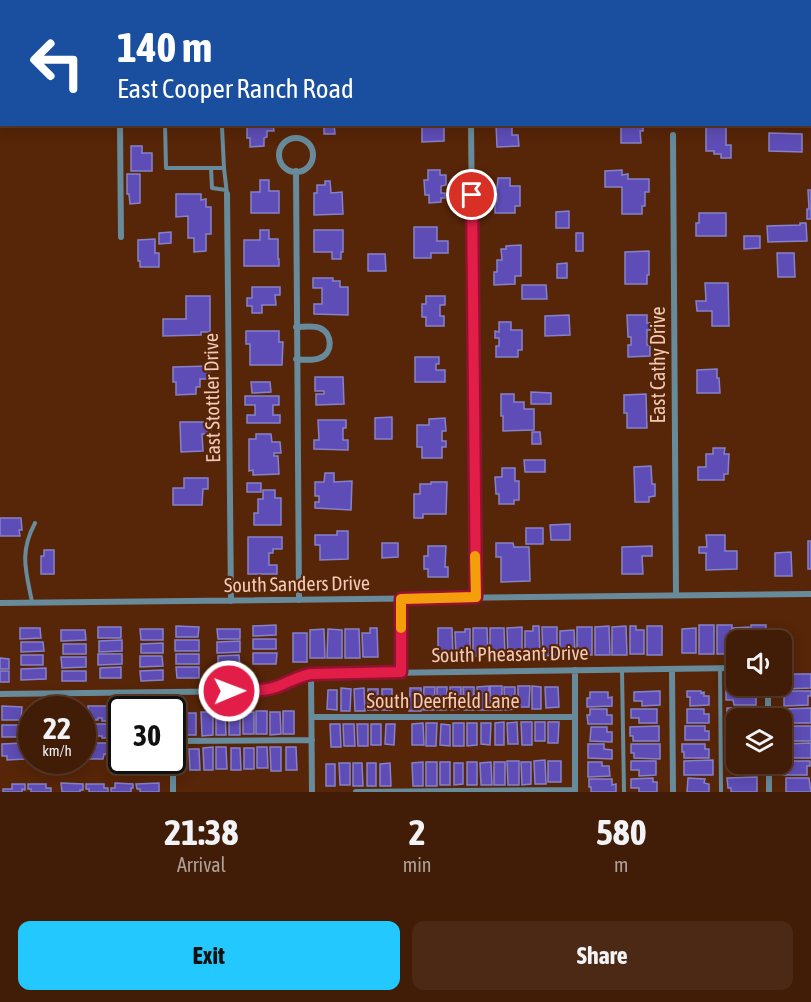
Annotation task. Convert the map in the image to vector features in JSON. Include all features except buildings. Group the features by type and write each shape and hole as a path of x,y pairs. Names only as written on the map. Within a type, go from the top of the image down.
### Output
{"street":[{"path":"120,126 121,237"},
{"path":"471,126 476,597"},
{"name":"East Cathy Drive","path":"673,135 676,595"},
{"path":"300,138 309,144 312,154 309,165 305,169 296,171 288,170 284,166 279,151 285,142 300,138"},
{"path":"296,171 299,600"},
{"name":"East Stottler Drive","path":"227,192 231,601"},
{"path":"296,327 312,326 322,329 329,337 330,343 329,348 317,360 296,359"},
{"name":"South Sanders Drive","path":"0,603 811,594"},
{"path":"401,599 401,672"},
{"name":"South Pheasant Drive","path":"0,694 261,691 311,674 726,669"},
{"path":"356,792 575,791 575,670"},
{"path":"672,670 673,792"},
{"path":"311,674 312,792"},
{"path":"172,692 172,696"},
{"name":"South Deerfield Lane","path":"312,717 575,717"},
{"path":"186,741 312,740"},
{"path":"173,774 173,792"},
{"path":"769,774 769,792"}],"lane":[{"path":"165,126 166,168 224,168"},
{"path":"211,168 212,189 227,192 222,126"},
{"path":"32,603 25,557 26,546 35,523"},
{"path":"622,669 624,792"},
{"path":"720,669 721,792"}],"slow traffic":[{"path":"401,628 401,599 476,597 475,556"}],"route":[{"path":"229,691 261,691 311,674 401,672 401,599 476,597 472,195"}]}
